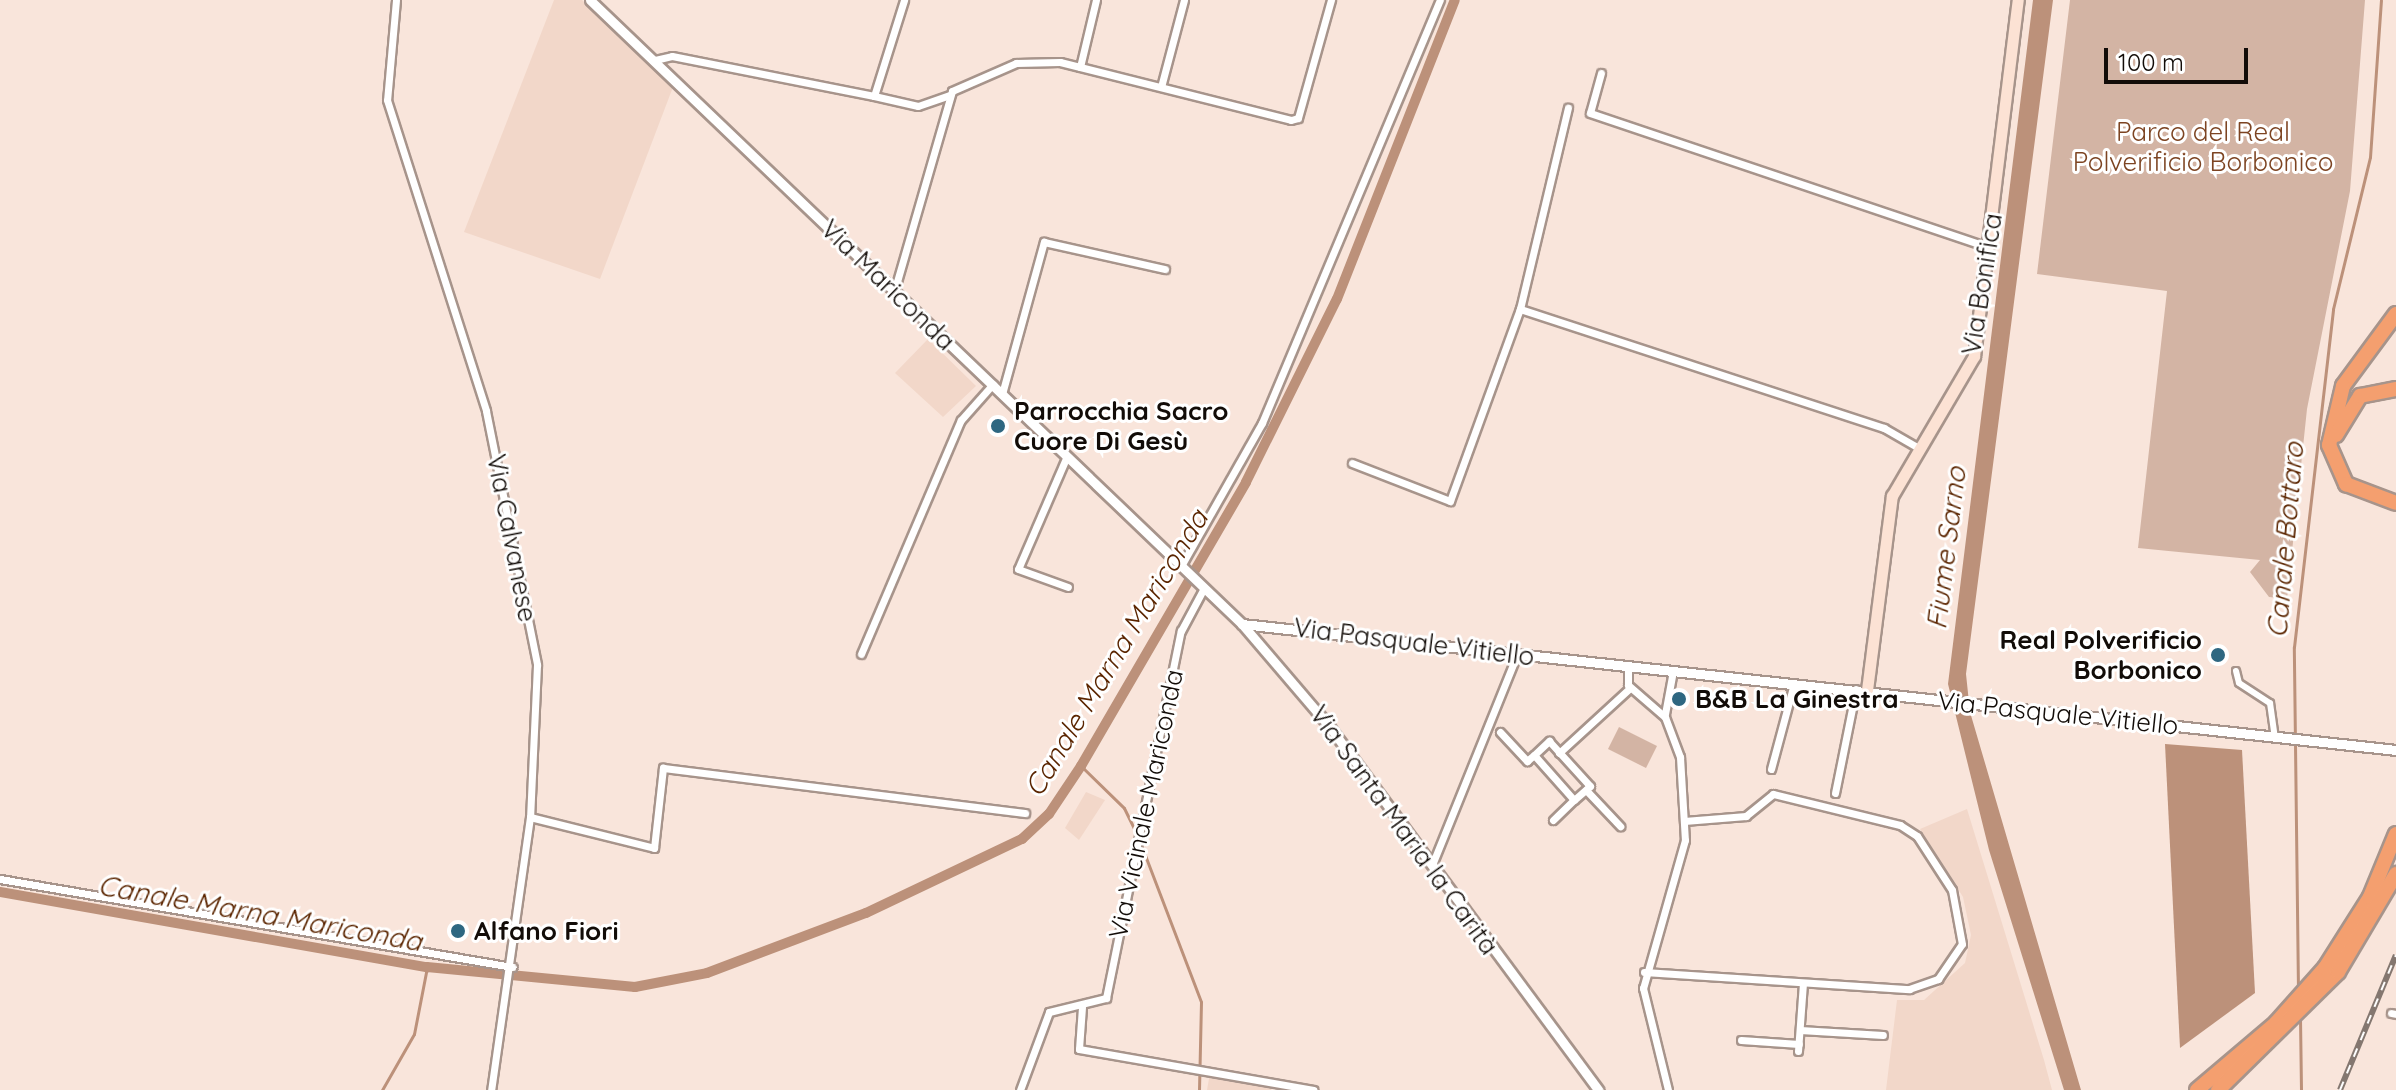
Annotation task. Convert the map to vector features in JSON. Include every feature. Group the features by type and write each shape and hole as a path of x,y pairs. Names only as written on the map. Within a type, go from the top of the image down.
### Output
{"highway":[{"path":"2396,314 2343,386 2329,445 2346,484 2396,503"},
{"path":"2396,389 2371,391 2350,405 2336,443 2353,480 2396,495"},
{"path":"2218,1090 2283,1025 2360,915 2396,834"},
{"path":"2354,949 2396,874"},
{"path":"2197,1090 2304,1012 2396,891"}],"main road":[{"name":"Via Bonifica","path":"1862,690 1892,496 1970,365 1989,247 2018,0"}],"street":[{"name":"Via Calvanese","path":"396,0 387,100 486,411 537,665 530,817 511,968 491,1090"},
{"path":"874,96 904,0"},
{"path":"1080,67 1096,0"},
{"path":"1161,87 1184,0"},
{"path":"655,60 672,56 918,106 950,95 1016,63 1080,67 1298,118 1331,0"},
{"path":"1184,568 1262,423 1440,0"},
{"name":"Via Mariconda","path":"595,2 1201,585"},
{"path":"1601,73 1590,113 1989,247"},
{"path":"894,292 950,95"},
{"path":"1352,463 1450,501 1520,309 1568,108"},
{"path":"1002,394 1044,242 1165,269"},
{"path":"1520,309 1884,428 1918,448"},
{"path":"861,654 961,420 993,384"},
{"path":"1067,456 1018,569 1068,587"},
{"name":"Via Santa Maria la Carità","path":"1201,585 1242,624 1432,865 1598,1090"},
{"name":"Via Vicinale Mariconda","path":"1082,1007 1106,998 1181,631 1201,585"},
{"name":"Via Pasquale Vitiello","path":"1242,624 2396,750"},
{"path":"1432,865 1517,655"},
{"path":"1628,667 1630,688"},
{"path":"1665,717 1673,671"},
{"path":"2236,671 2239,683 2270,703 2280,737"},
{"path":"1771,769 1794,683"},
{"path":"1647,698 1669,687"},
{"path":"1630,688 1647,698 1665,717 1680,757 1684,821 1682,851 1644,972 1668,1090"},
{"path":"1559,753 1630,688"},
{"path":"1835,793 1862,690"},
{"path":"1500,732 1527,761 1549,741 1586,790 1620,826"},
{"path":"1534,755 1574,800"},
{"path":"530,817 654,848 663,768 1025,813"},
{"path":"1553,820 1586,790"},
{"path":"1644,972 1909,989 1929,985 1954,964 1962,912 1922,843 1889,821 1773,794 1746,816 1684,821"},
{"path":"0,879 511,968"},
{"path":"1741,1040 1799,1048 1803,983"},
{"path":"1020,1090 1049,1012 1082,1007 1079,1049 1313,1090"},
{"path":"1800,1030 1883,1035"}],"shaded area":[{"path":"554,0 582,0 673,87 600,279 464,232"},
{"name":"Fiume Sarno","path":"2033,0 2053,0 1966,674 1970,712 2081,1090 2064,1090 1989,850 1948,684"},
{"path":"928,339 976,386 943,417 895,373"},
{"path":"2165,744 2242,750 2255,993 2180,1048"},
{"path":"1086,792 1105,800 1079,840 1065,828"},
{"path":"1967,809 2052,1090 1886,1090 1897,1000 1924,1000 1965,963 1971,935 1963,897 1920,829"},
{"path":"1210,1073 1272,1085 1271,1090 1207,1090"}],"green space":[{"name":"Parco del Real Polverificio Borbonico","path":"2070,0 2365,0 2350,191 2307,409 2287,599 2269,597 2250,572 2260,560 2138,548 2167,291 2037,274"},
{"path":"1619,727 1657,746 1646,768 1608,749"}],"waterway":[{"name":"Canale Marna Mariconda","path":"0,892 427,967 635,987 707,973 866,913 1022,839 1049,814 1081,766 1246,482 1337,299 1455,0"},
{"name":"Canale Bottaro","path":"2298,990 2294,647 2333,309 2370,157 2381,0"},
{"path":"1081,766 1124,808 1137,835"},
{"path":"1140,842 1201,1002 1199,1090"},
{"path":"382,1090 414,1034 427,967"},
{"name":"Canale Bottaro","path":"2300,1018 2301,1090"}],"railway":[{"path":"2340,1090 2396,955"}],"place":[{"name":"Parrocchia Sacro Cuore Di Gesù","path":"998,426"},
{"name":"Real Polverificio Borbonico","path":"2218,655"},
{"name":"B&B La Ginestra","path":"1679,699"},
{"name":"Alfano Fiori","path":"458,931"}]}
